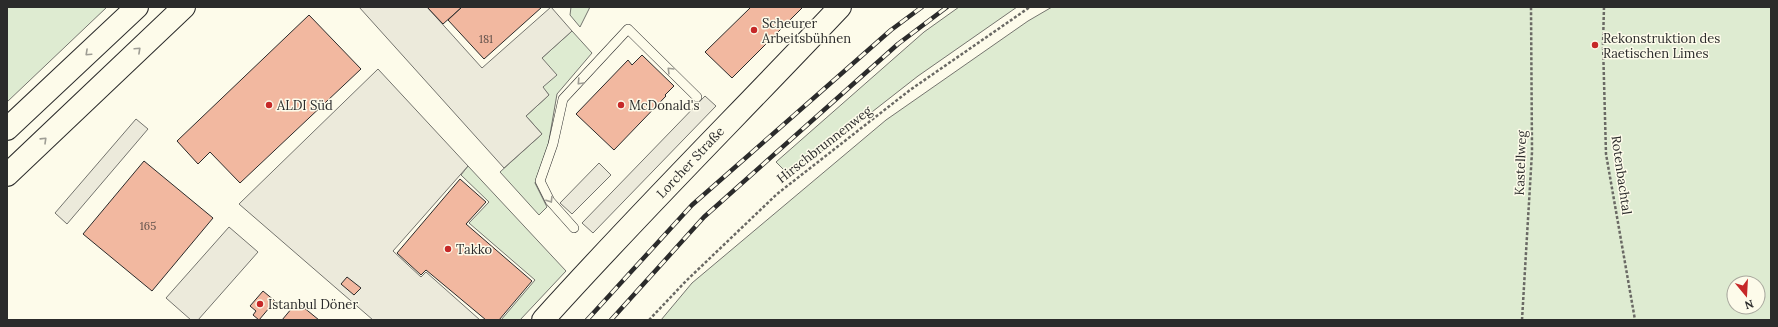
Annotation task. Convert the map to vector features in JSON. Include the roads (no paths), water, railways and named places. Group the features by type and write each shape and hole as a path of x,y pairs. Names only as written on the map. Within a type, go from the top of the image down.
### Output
{"main road":[{"path":"7,129 137,7"},
{"path":"7,176 184,7"},
{"name":"Lorcher Straße","path":"543,320 587,271 840,7"}],"lane":[{"path":"574,228 550,201 540,181 553,144 564,99 628,29 697,97"}],"railway":[{"path":"587,320 692,205 891,30 922,7"},
{"path":"611,320 704,217 898,44 947,7"}],"place":[{"name":"Scheurer Arbeitsbühnen","path":"754,30"},
{"name":"Rekonstruktion des Raetischen Limes","path":"1595,45"},
{"name":"ALDI Süd","path":"269,105"},
{"name":"McDonald's","path":"621,105"},
{"name":"Takko","path":"448,249"},
{"name":"Istanbul Döner","path":"260,304"}]}
